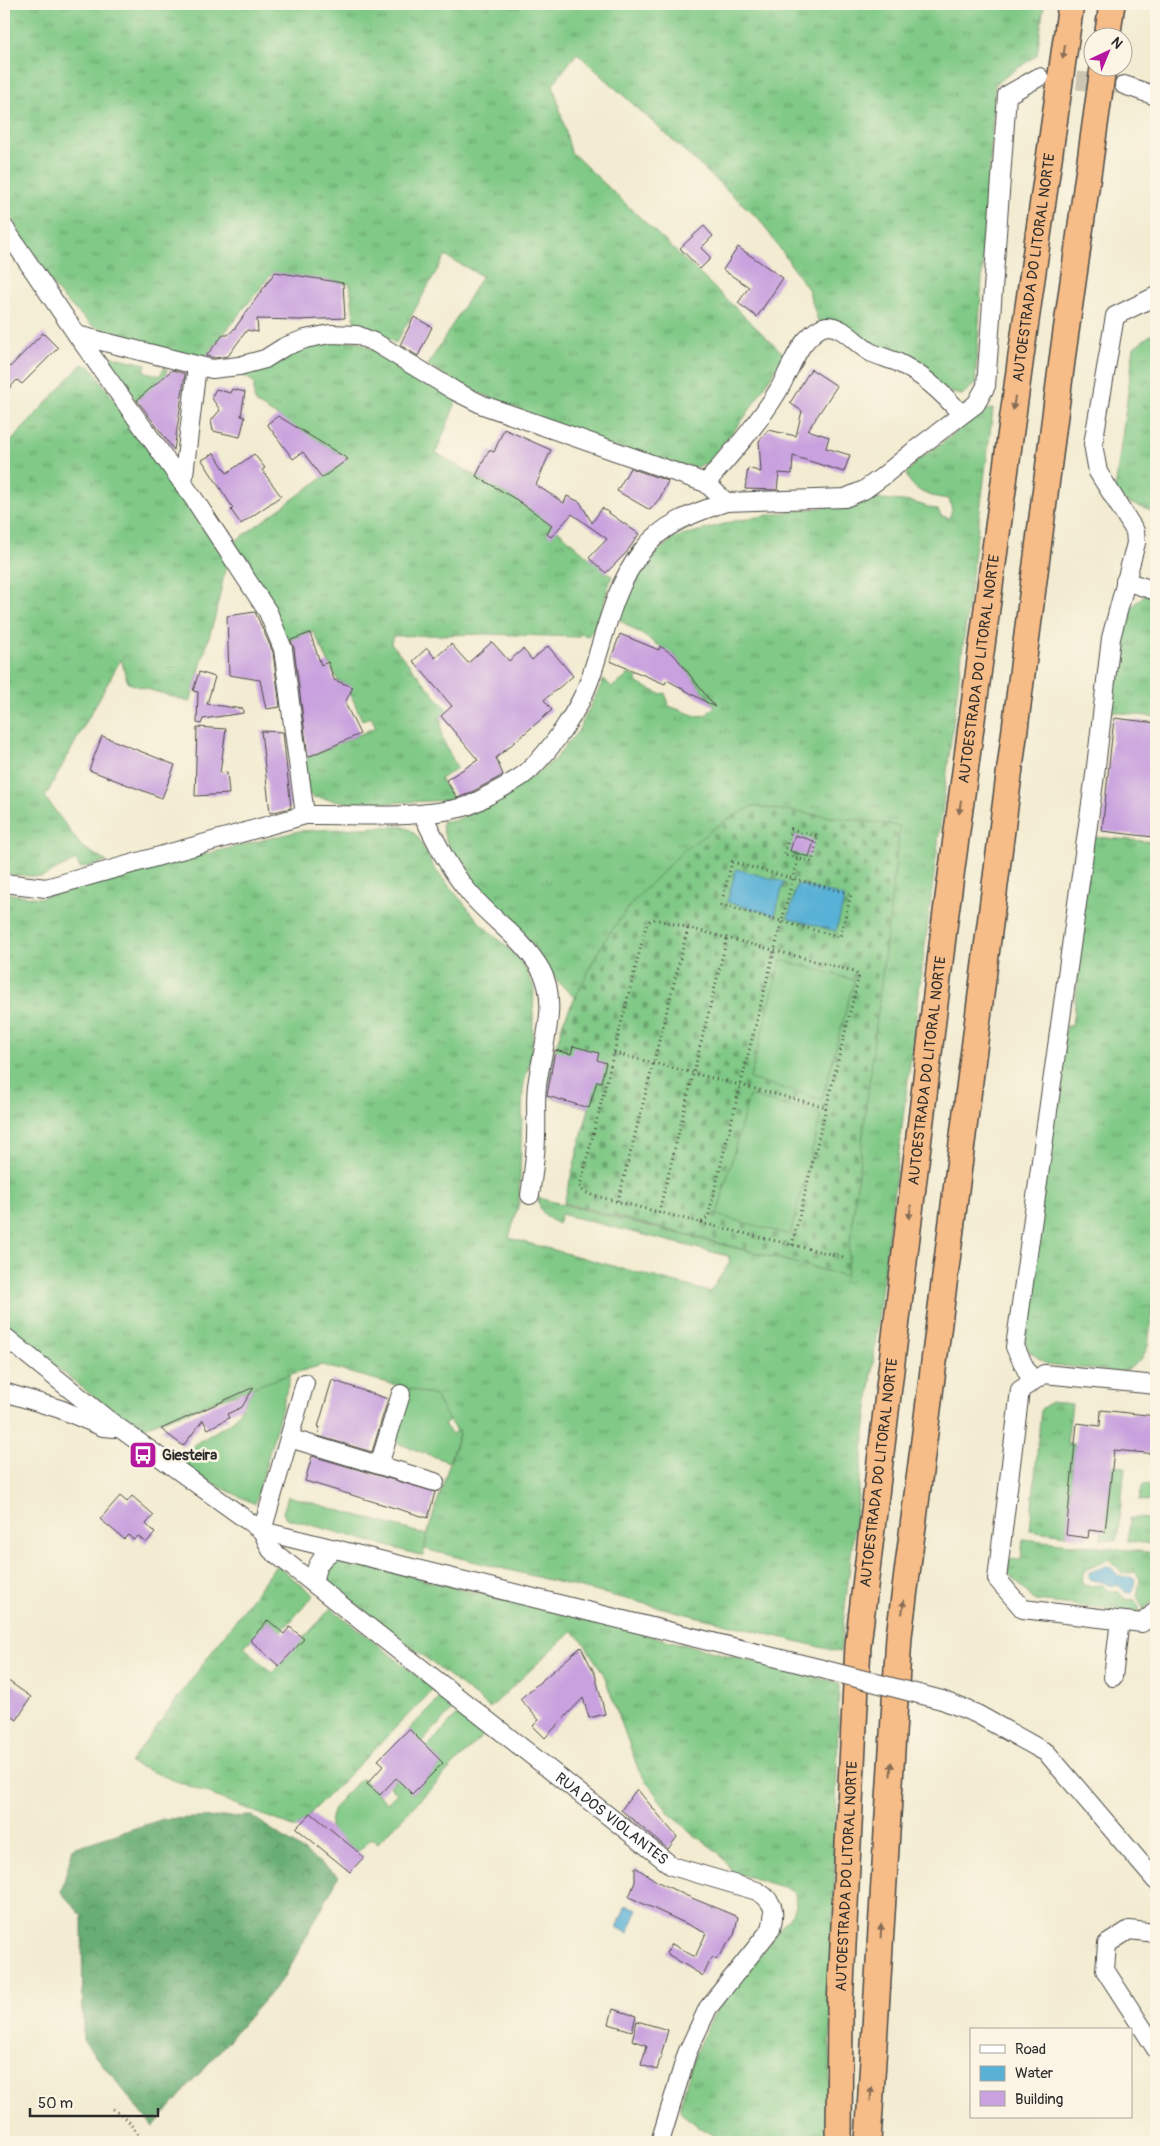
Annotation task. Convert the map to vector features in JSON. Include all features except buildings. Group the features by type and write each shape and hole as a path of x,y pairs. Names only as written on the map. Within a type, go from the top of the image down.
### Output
{"highway":[{"name":"AUTOESTRADA DO LITORAL NORTE","path":"839,2142 840,2005 858,1645 945,920 1020,356 1071,4"},
{"path":"1108,28 1112,4"},
{"path":"868,2142 899,1636 1063,353 1102,78"}],"street":[{"path":"4,883 46,888 306,815 423,815 466,807 526,773 555,740 572,714 589,682 612,606 625,578 642,550 671,524 688,515 726,502 782,502 845,498 864,490 882,478 976,404 986,386 1007,95 1039,77"},
{"path":"1124,86 1156,96"},
{"path":"4,227 77,335 182,482 268,612 283,649 306,815"},
{"path":"1032,1382 1015,1347 1095,775 1111,638 1136,543 1135,531 1098,472 1093,444 1115,316 1156,296"},
{"path":"706,483 744,438 777,392 802,345 818,329 826,326 835,327 845,332 856,343 870,352 912,370 942,393 961,414"},
{"path":"77,335 212,369 239,366 265,359 284,347 305,339 330,334 357,335 376,343 454,391 483,405 706,483 726,502"},
{"path":"182,482 196,366"},
{"path":"1125,581 1156,591"},
{"path":"423,815 452,871 472,896 526,950 542,971 547,990 548,1012 546,1041 537,1086 536,1135 530,1195"},
{"path":"4,1336 121,1429 262,1531 818,1668 942,1700 977,1714 1047,1753 1156,1881"},
{"path":"1156,1382 1044,1374 1020,1390 996,1578 1023,1609 1142,1623 1156,1611"},
{"path":"12,1394 45,1394 52,1391 60,1381"},
{"path":"262,1531 306,1383"},
{"path":"12,1394 55,1407 103,1427 121,1429"},
{"path":"55,1407 65,1405 77,1394"},
{"path":"379,1465 401,1394"},
{"path":"289,1438 435,1482"},
{"name":"RUA DOS VIOLANTES","path":"262,1531 271,1550 672,1866 757,1891 766,1896 772,1905 774,1917 771,1929 708,2008 688,2053 660,2142"},
{"path":"314,1584 314,1576 320,1562 328,1553 336,1549"},
{"path":"1113,1677 1120,1621"},
{"path":"1156,1933 1129,1930 1107,1944 1105,1970 1156,2049"}],"path":[{"path":"790,829 818,836 812,862 798,859 784,855 790,829"},
{"path":"701,1223 708,1217 798,859"},
{"path":"732,862 851,894 840,936 782,921 721,905 732,862"},
{"path":"792,1245 859,976 853,970 656,919 650,921 646,926 580,1186 586,1193 618,1202 701,1223 792,1245 843,1257"},
{"path":"618,1202 688,928"},
{"path":"659,1212 727,938"},
{"path":"614,1053 826,1107"},
{"path":"113,2109 127,2119 143,2142"}],"green space":[{"path":"4,4 1044,4 1037,55 995,84 975,384 962,395 952,393 818,321 808,289 760,220 577,53 553,84 571,152 785,355 744,418 708,462 697,467 683,465 606,445 460,385 428,365 482,276 445,256 396,343 373,332 355,328 350,284 273,272 203,360 103,330 90,324 62,297 33,257 4,204"},
{"path":"1156,331 1156,513 1114,497 1134,347"},
{"path":"357,341 458,397 436,453 523,503 612,576 600,616 588,636 580,634 578,637 486,634 393,636 391,643 447,710 441,716 442,738 457,768 440,779 454,800 361,804 312,797 305,789 304,759 376,727 371,717 362,720 350,693 352,687 338,681 313,631 283,642 230,545 348,459 257,404 254,398 254,382 241,374 308,342"},
{"path":"104,355 146,364 144,371 160,376 163,369 167,369 161,398 142,396 136,401 104,363 102,357"},
{"path":"82,364 91,367 227,561 215,617 190,702 128,683 121,659 45,797 81,846 107,862 80,868 76,860 42,877 4,874 4,449"},
{"path":"993,409 882,1285 840,1652 424,1549 459,1434 449,1421 435,1396 322,1365 291,1374 136,1430 4,1326 4,893 40,898 85,884 299,831 402,826 412,831 419,839 434,868 481,924 517,956 527,971 534,988 532,1052 523,1088 519,1203 509,1238 710,1292 730,1262 728,1256 561,1214 558,1224 544,1214 538,1198 846,1276 563,1022 575,998 551,974 536,950 462,868 451,852 444,836 442,821 454,821 488,804 539,772 554,760 578,731 604,679 612,687 628,674 638,677 637,683 660,694 665,693 669,706 696,716 706,715 715,706 675,656 618,619 644,563 674,538 735,521 881,499 912,502 938,510 941,516 949,518 952,510 949,499 936,497 918,490 913,486 906,474 919,459 940,445 981,411"},
{"path":"1145,594 1156,595 1156,717 1106,711 1120,624 1132,607"},
{"path":"753,806 900,826 846,1276 564,1203 589,1108 543,1095 563,1022 602,944 634,900 684,850 723,822"},
{"path":"1093,837 1156,842 1156,1273 1148,1346 1142,1358 1129,1369 1116,1372 1046,1364 1029,1351 1022,1336 1066,1026 1072,1026 1079,973 1073,971"},
{"path":"781,960 854,980 822,1099 750,1079"},
{"path":"749,1096 821,1115 790,1235 717,1215"},
{"path":"291,1374 255,1504 202,1478 179,1462 197,1443 233,1421 254,1387"},
{"path":"407,1388 435,1396 449,1421 444,1425 452,1434 457,1430 459,1434 449,1462 391,1441"},
{"path":"1051,1402 1072,1404 1067,1443 1075,1444 1066,1535 1030,1530 1041,1409"},
{"path":"1112,1465 1125,1467 1117,1541 1101,1539"},
{"path":"1143,1484 1156,1486 1156,1502 1139,1500"},
{"path":"288,1496 427,1535 423,1556 286,1518 283,1513"},
{"path":"1130,1517 1155,1520 1153,1544 1128,1541"},
{"path":"1023,1539 1156,1553 1156,1581 1153,1601 1144,1610 1137,1596 1140,1579 1135,1572 1123,1574 1110,1559 1085,1570 1081,1580 1085,1586 1102,1585 1106,1590 1119,1592 1125,1599 1135,1600 1141,1612 1035,1601 1007,1572 1008,1559 1021,1560"},
{"path":"337,1558 839,1683 828,2142 723,2142 688,2119 680,2111 680,2105 696,2051 712,2018 726,1996 794,1911 796,1906 795,1893 792,1890 733,1872 718,1852 669,1813 639,1771 603,1673 582,1640 572,1631 490,1708 323,1578 328,1566"},
{"path":"276,1565 314,1595 281,1632 268,1620 244,1647 272,1673 331,1608 434,1689 296,1828 130,1763"},
{"path":"440,1698 453,1709 422,1742 409,1729"},
{"path":"461,1711 486,1732 377,1844 372,1838 358,1852 330,1829 330,1821 335,1807 362,1778 387,1803 397,1793 390,1786 397,1778 412,1794 443,1763 427,1747"},
{"path":"252,1816 339,1876 285,1976 153,2127 83,2040 82,1916 61,1892 73,1848 163,1819"}],"water":[{"path":"736,869 784,882 775,915 727,902"},
{"path":"797,884 845,897 836,931 788,918"},
{"path":"1106,1566 1111,1567 1124,1578 1131,1577 1135,1580 1133,1591 1126,1593 1118,1585 1108,1585 1088,1577 1090,1572"},
{"path":"626,1905 638,1909 628,1933 617,1928"}],"tunnel":[{"path":"1050,78 1124,85"}],"place":[{"name":"Giesteira","path":"143,1455"}]}
